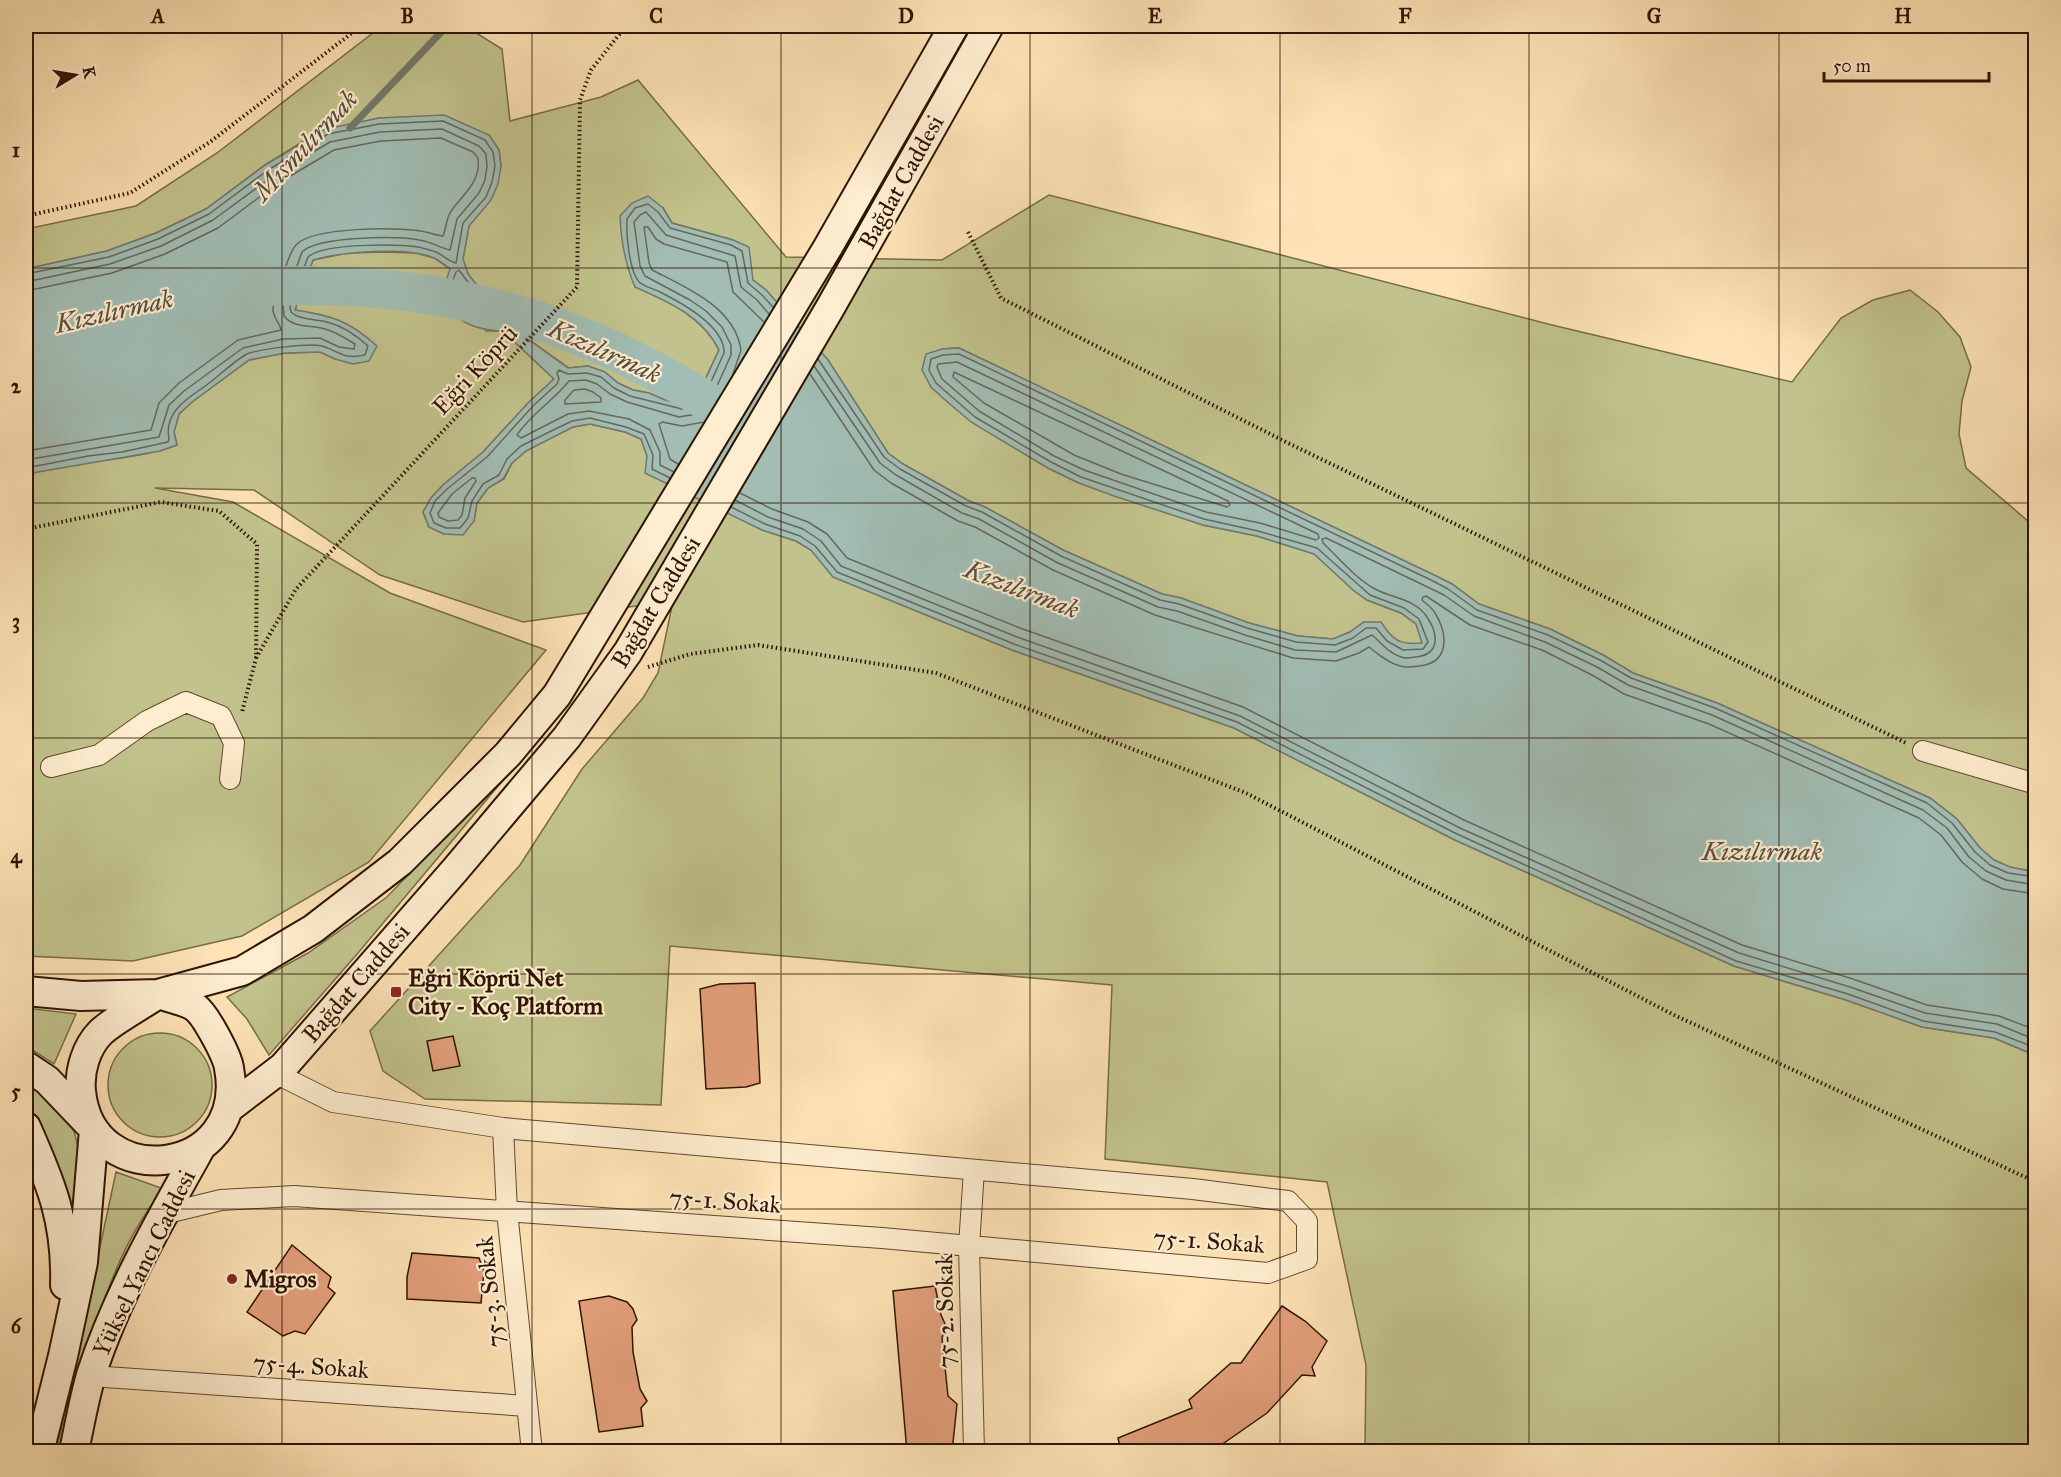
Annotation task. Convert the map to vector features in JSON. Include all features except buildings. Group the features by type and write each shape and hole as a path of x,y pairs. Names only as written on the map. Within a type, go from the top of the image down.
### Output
{"main road":[{"name":"Bağdat Caddesi","path":"158,994 242,971 313,929 400,862 508,754 557,695 828,247 954,26"},
{"name":"Bağdat Caddesi","path":"229,1108 283,1067 456,870 567,737 609,679 628,651 831,308 989,26"},
{"path":"26,991 81,996 158,994 196,1008 228,1060 232,1084 229,1108 218,1130 201,1147 180,1158 156,1162 133,1158 111,1147 47,1080 26,1066"},
{"path":"94,1130 83,1106 80,1080 87,1054 101,1033 158,994"},
{"path":"26,1127 49,1178 60,1217 66,1266 63,1356"},
{"name":"Yüksel Yancı Caddesi","path":"39,1452 83,1262 94,1130"},
{"name":"Yüksel Yancı Caddesi","path":"74,1452 91,1376 113,1316 163,1214 201,1147"}],"street":[{"path":"51,766 99,755 147,721 186,702 221,716 234,743 230,779"},
{"path":"1923,751 2036,784"},
{"name":"75-1. Sokak","path":"163,1214 221,1200 294,1196 870,1237 1268,1273 1307,1259 1307,1221 1288,1201 1193,1190 503,1128 333,1102 275,1073"},
{"name":"75-3. Sokak","path":"503,1128 507,1211 532,1452"},
{"name":"75-2. Sokak","path":"974,1170 969,1246 974,1452"},
{"name":"75-4. Sokak","path":"91,1376 527,1406"}],"path":[{"path":"26,216 130,193 210,142 361,26"},
{"name":"Eğri Köprü","path":"256,658 296,589 577,287 580,100 591,70 626,26"},
{"path":"968,232 1001,298 1288,443 1923,751"},
{"path":"26,529 161,502 219,511 257,544 256,658 234,743"},
{"path":"609,679 690,654 758,645 936,673 1246,793 1674,1015 2036,1182"}],"green space":[{"path":"382,26 465,26 502,49 510,121 601,97 638,80 786,257 942,260 1049,195 1552,325 1792,382 1841,318 1873,300 1910,290 1938,312 1960,337 1971,367 1962,401 1959,434 1966,468 2035,527 2035,872 2009,867 1994,860 1980,848 1957,819 1930,798 1717,703 1633,673 1603,655 1550,629 1479,604 1452,584 1436,576 959,348 942,349 931,387 957,410 987,431 1048,468 1079,483 1203,525 1257,536 1315,554 1367,600 1401,613 1416,624 1423,643 1406,645 1364,622 1350,632 1333,639 1298,636 1249,623 1181,598 1162,594 1063,550 985,507 969,501 903,464 888,453 828,360 766,290 753,280 733,240 672,223 663,208 635,287 660,298 694,319 712,338 719,350 704,382 699,400 681,404 633,390 618,383 604,372 588,366 569,368 507,324 468,274 463,259 469,226 501,166 499,150 489,135 414,118 379,118 310,137 265,165 206,209 156,233 107,251 26,269 26,229 136,206 217,153"},
{"path":"348,253 416,253 434,258 450,269 486,331 503,331 554,379 529,402 483,452 431,498 423,512 429,527 444,534 474,521 477,503 488,488 504,479 512,463 526,451 542,442 573,427 590,424 625,432 641,439 647,456 746,520 762,530 796,541 811,550 833,577 1012,650 1234,728 1455,840 1734,966 1846,1000 1922,1027 1994,1038 2035,1055 2035,1451 1365,1451 1366,1365 1327,1182 1105,1159 1112,985 670,946 661,1105 425,1099 383,1071 370,1031 520,865 582,769 643,698 658,673 672,606 650,604 523,622 380,575 254,490 155,488 233,502 390,593 546,650 369,862 242,936 133,961 26,956 26,474 74,464 145,454 177,445 174,432 179,414 249,360 285,353 320,352 335,359 376,346 357,330 339,320 295,310 313,260"},
{"path":"582,660 592,665 571,699 358,953 269,1055 247,1019 227,997 308,953 387,897 455,826"},
{"path":"26,1008 76,1014 54,1064 26,1046"},
{"path":"160,1033 180,1037 197,1048 208,1065 212,1085 208,1105 197,1122 180,1133 160,1137 140,1133 123,1122 112,1105 108,1085 112,1065 123,1048 140,1037"},
{"path":"26,1077 60,1108 71,1124 79,1162 77,1214 68,1216 62,1184 45,1135 26,1099"},
{"path":"116,1172 164,1189 143,1218 112,1280 90,1348 66,1451 56,1452"}],"water":[{"name":"Kızılırmak","path":"444,115 489,135 499,150 501,166 498,184 491,200 469,226 463,259 468,274 507,324 568,368 588,366 605,372 618,383 633,390 681,404 699,400 704,382 719,350 712,338 694,319 660,298 635,287 626,261 620,216 632,203 648,196 663,208 672,223 733,240 749,247 753,280 766,290 828,360 888,453 903,464 969,501 985,507 1063,550 1162,594 1181,598 1249,623 1298,636 1333,639 1350,632 1364,622 1381,622 1393,638 1408,643 1422,643 1416,624 1401,613 1367,600 1314,554 1257,536 1203,525 1114,496 1048,468 971,422 931,387 922,370 926,354 942,349 959,348 1436,576 1452,584 1479,604 1550,629 1603,655 1633,673 1717,703 1930,798 1957,819 1980,848 1994,860 2010,867 2035,872 2035,1055 1994,1038 1922,1027 1846,1000 1734,966 1455,840 1234,728 1012,650 833,577 811,550 796,541 762,530 645,473 647,456 641,439 625,432 590,424 573,427 526,451 512,463 503,479 488,488 477,503 474,521 463,535 444,534 429,527 423,512 431,498 483,452 529,402 554,379 503,331 476,327 456,315 449,307 446,296 450,269 436,259 423,254 392,251 340,255 313,260 295,310 330,317 357,330 377,346 369,361 353,364 320,352 285,353 249,360 179,414 174,432 177,445 160,451 26,474 26,269 107,251 156,233 206,209 265,165 326,129 379,118"}],"waterway":[{"name":"Mısmılırmak","path":"350,128 447,26"},
{"name":"Kızılırmak","path":"252,287 321,285 386,289 450,298 511,313 571,333 629,358 687,389 745,426"}],"place":[{"name":"Eğri Köprü Net City - Koç Platform","path":"396,992"},
{"name":"Migros","path":"232,1279"}]}
